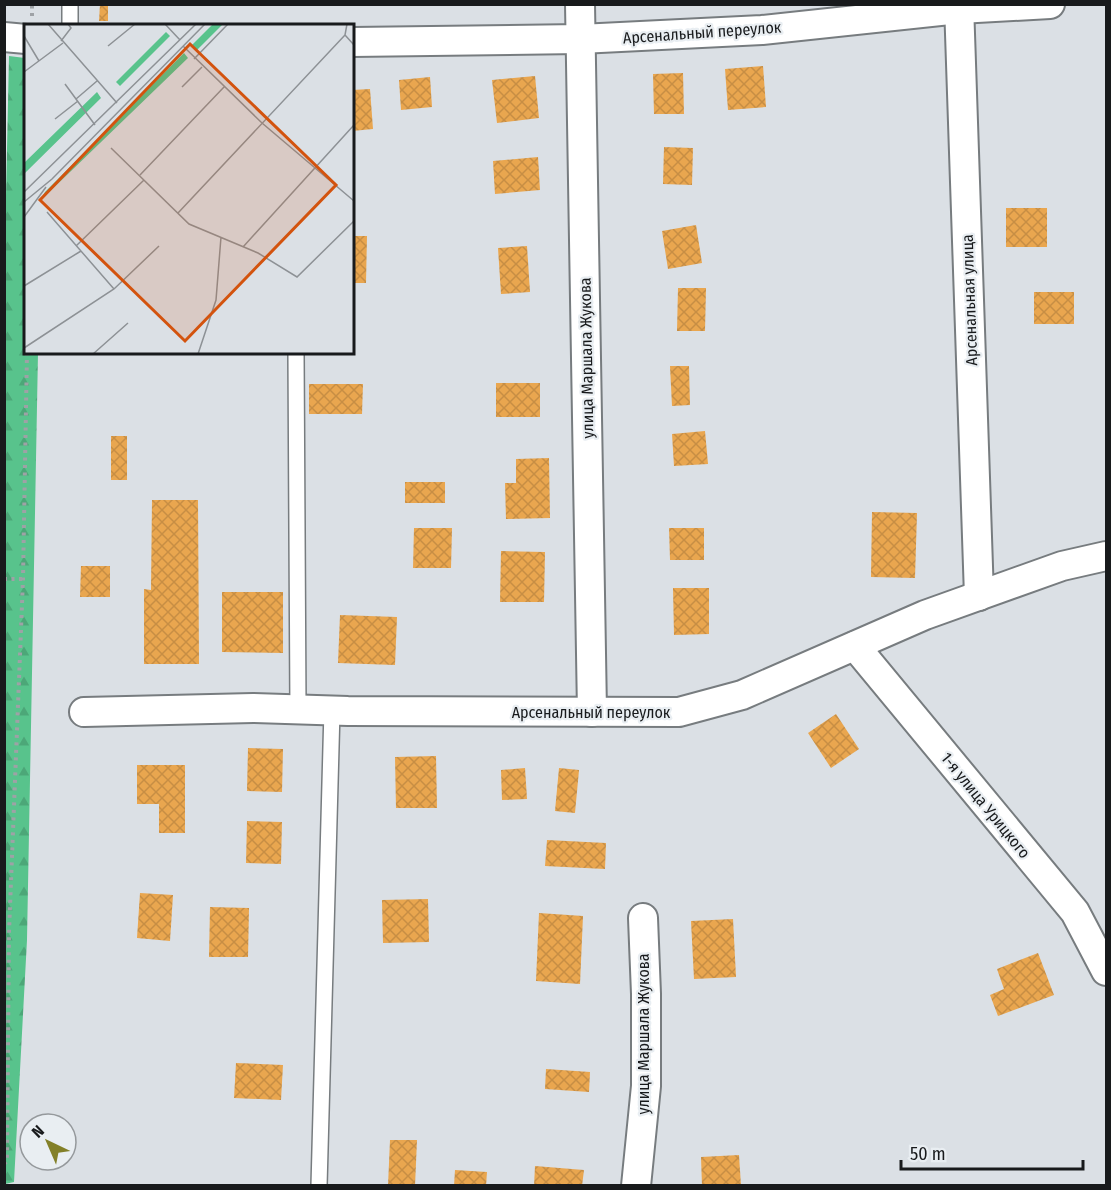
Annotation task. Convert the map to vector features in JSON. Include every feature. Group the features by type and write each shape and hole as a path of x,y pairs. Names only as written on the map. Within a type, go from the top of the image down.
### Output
{"street":[{"name":"улица Маршала Жукова","path":"580,4 592,712"},
{"name":"Арсенальный переулок","path":"354,42 580,39 762,30 959,7 1050,4"},
{"name":"Арсенальная улица","path":"959,7 979,596"},
{"path":"4,37 24,39"},
{"name":"Арсенальный переулок","path":"84,712 221,709 680,712 742,695 925,615 1062,566 1107,556"},
{"name":"1-я улица Урицкого","path":"855,646 1075,912 1107,971"},
{"name":"улица Маршала Жукова","path":"636,1185 646,1086 643,918"}],"lane":[{"path":"70,4 70,24"},
{"path":"296,354 298,710"},
{"path":"319,1185 332,710"}],"path":[{"path":"4,1164 7,1161 9,932 23,579 27,354"},
{"path":"4,579 23,579"}],"green space":[{"path":"9,56 24,58 24,354 38,354 27,940 14,1182 5,1184 4,288"}],"building":[{"path":"100,4 108,4 108,21 99,21"},
{"path":"763,66 766,107 728,110 725,69"},
{"path":"683,73 684,114 654,114 653,74"},
{"path":"535,76 539,118 497,123 492,80"},
{"path":"430,77 432,107 401,110 399,80"},
{"path":"370,89 373,129 354,131 354,90"},
{"path":"664,147 693,148 692,185 663,184"},
{"path":"538,157 540,190 495,194 493,161"},
{"path":"1006,208 1047,208 1047,247 1006,247"},
{"path":"696,225 702,263 668,269 662,231"},
{"path":"354,236 367,236 366,283 354,283"},
{"path":"527,246 530,292 501,294 498,248"},
{"path":"678,288 706,288 705,331 677,331"},
{"path":"1034,292 1074,292 1074,324 1034,324"},
{"path":"670,366 689,366 690,405 672,406"},
{"path":"496,383 540,383 540,417 496,417"},
{"path":"309,384 363,384 362,414 309,414"},
{"path":"705,431 708,464 674,466 672,434"},
{"path":"111,436 127,436 127,480 111,480"},
{"path":"549,458 550,518 506,519 505,483 516,483 516,459"},
{"path":"405,482 445,482 445,503 405,503"},
{"path":"152,500 198,500 199,664 144,664 144,589 151,590"},
{"path":"872,512 917,513 915,578 871,577"},
{"path":"414,528 452,528 451,568 413,568"},
{"path":"669,528 704,528 704,560 670,560"},
{"path":"501,551 545,552 544,602 500,602"},
{"path":"81,566 110,566 110,597 80,597"},
{"path":"673,588 709,588 709,634 674,635"},
{"path":"222,592 283,592 283,653 222,652"},
{"path":"340,615 397,617 395,665 338,663"},
{"path":"836,714 859,749 831,768 808,733"},
{"path":"248,748 283,749 282,792 247,791"},
{"path":"436,756 437,808 396,808 395,757"},
{"path":"137,765 185,765 185,833 159,833 159,804 137,804"},
{"path":"525,768 527,799 502,800 501,770"},
{"path":"559,768 579,770 575,813 555,811"},
{"path":"247,821 282,822 281,864 246,863"},
{"path":"547,840 606,843 605,869 545,866"},
{"path":"140,893 173,895 170,941 137,938"},
{"path":"428,899 429,942 383,943 382,900"},
{"path":"210,907 249,908 248,957 209,957"},
{"path":"539,913 583,916 580,984 536,981"},
{"path":"733,919 736,977 694,979 691,921"},
{"path":"1038,953 1054,995 998,1016 990,995 1004,989 997,969"},
{"path":"236,1063 283,1065 281,1100 234,1098"},
{"path":"546,1069 590,1072 589,1092 545,1089"},
{"path":"390,1140 417,1140 415,1186 388,1186"},
{"path":"739,1155 741,1186 702,1186 701,1157"},
{"path":"535,1166 584,1170 582,1186 534,1186"},
{"path":"455,1170 487,1172 486,1186 454,1186"}]}
